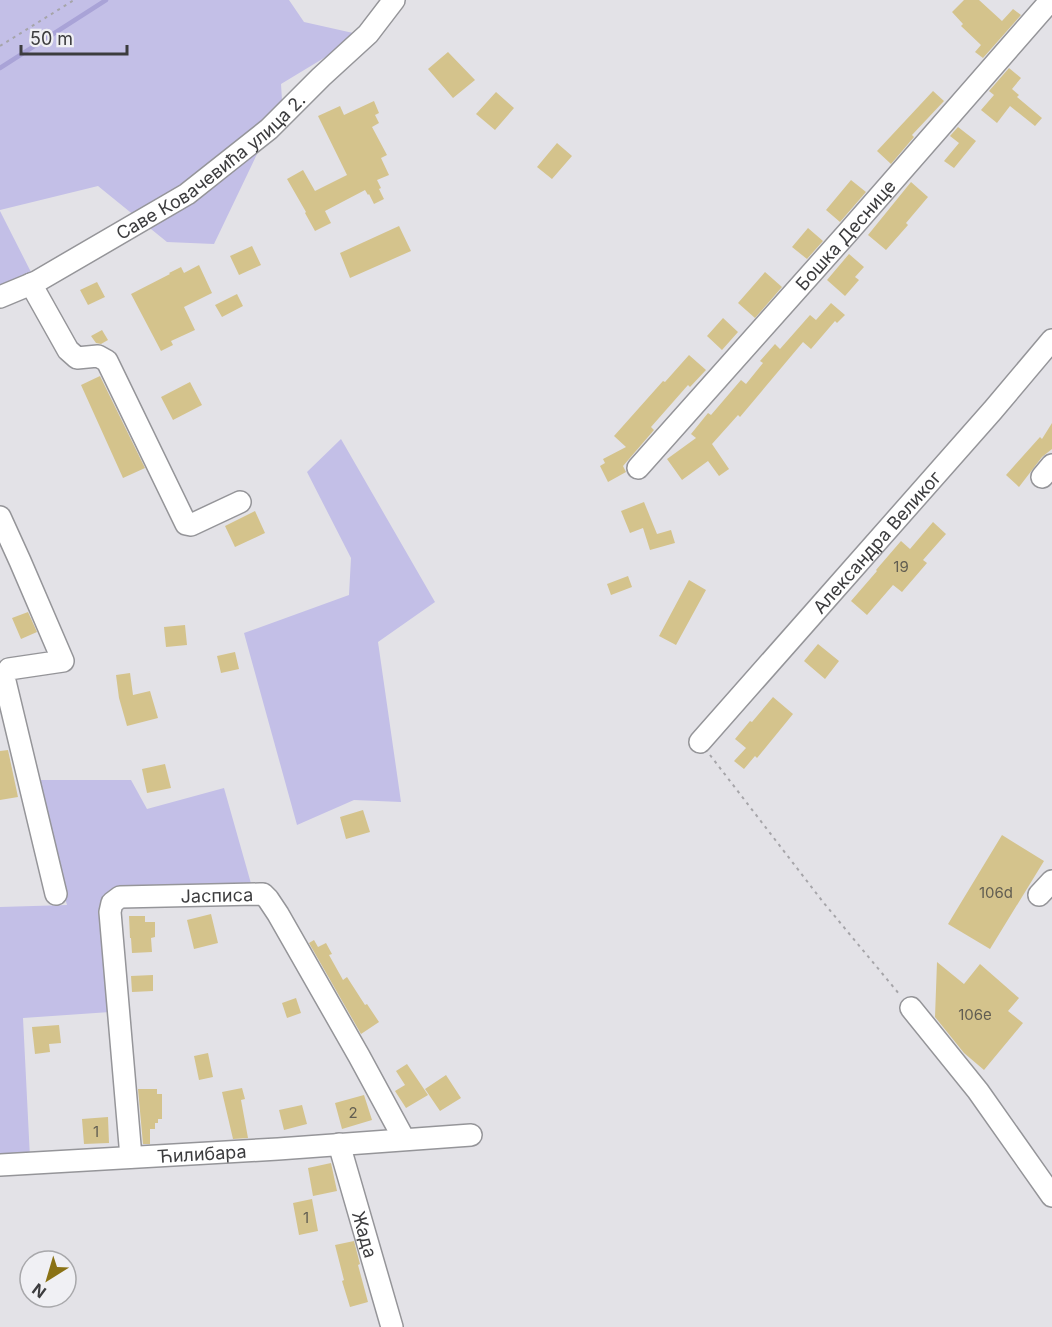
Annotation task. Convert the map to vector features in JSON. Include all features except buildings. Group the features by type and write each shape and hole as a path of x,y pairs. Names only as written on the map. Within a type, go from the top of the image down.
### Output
{"street":[{"name":"Саве Ковачевића улица 2.","path":"0,297 31,284 187,194 269,129 368,34 394,0"},
{"name":"Бошка Деснице","path":"638,468 1051,0"},
{"path":"31,284 68,350 77,358 98,356 107,361 186,524 191,525 240,502"},
{"name":"Александра Великог","path":"700,742 1052,340"},
{"path":"0,518 63,661 9,669 4,677 56,894"},
{"name":"Јасписа","path":"131,1156 110,912 112,903 120,897 260,894 266,896 359,1056 404,1139"},
{"path":"911,1008 978,1091 1052,1196"},
{"path":"404,1139 471,1135"},
{"name":"Ћилибара","path":"0,1165 278,1149 404,1139"},
{"name":"Жада","path":"339,1144 392,1327"}],"path":[{"path":"0,46 74,0"},
{"path":"700,742 823,902 911,1008"}],"shaded area":[{"path":"0,0 289,0 304,22 362,35 281,84 283,116 269,129 214,244 167,242 98,186 0,210"},
{"path":"0,211 36,282 0,297"},
{"path":"341,439 435,602 378,642 401,802 354,800 297,825 244,633 349,595 351,558 307,472"},
{"path":"38,780 131,780 147,809 224,788 252,887 103,899 101,908 110,1012 23,1018 30,1158 0,1160 0,907 67,905 41,813"}],"waterway":[{"path":"0,68 106,0"}]}
